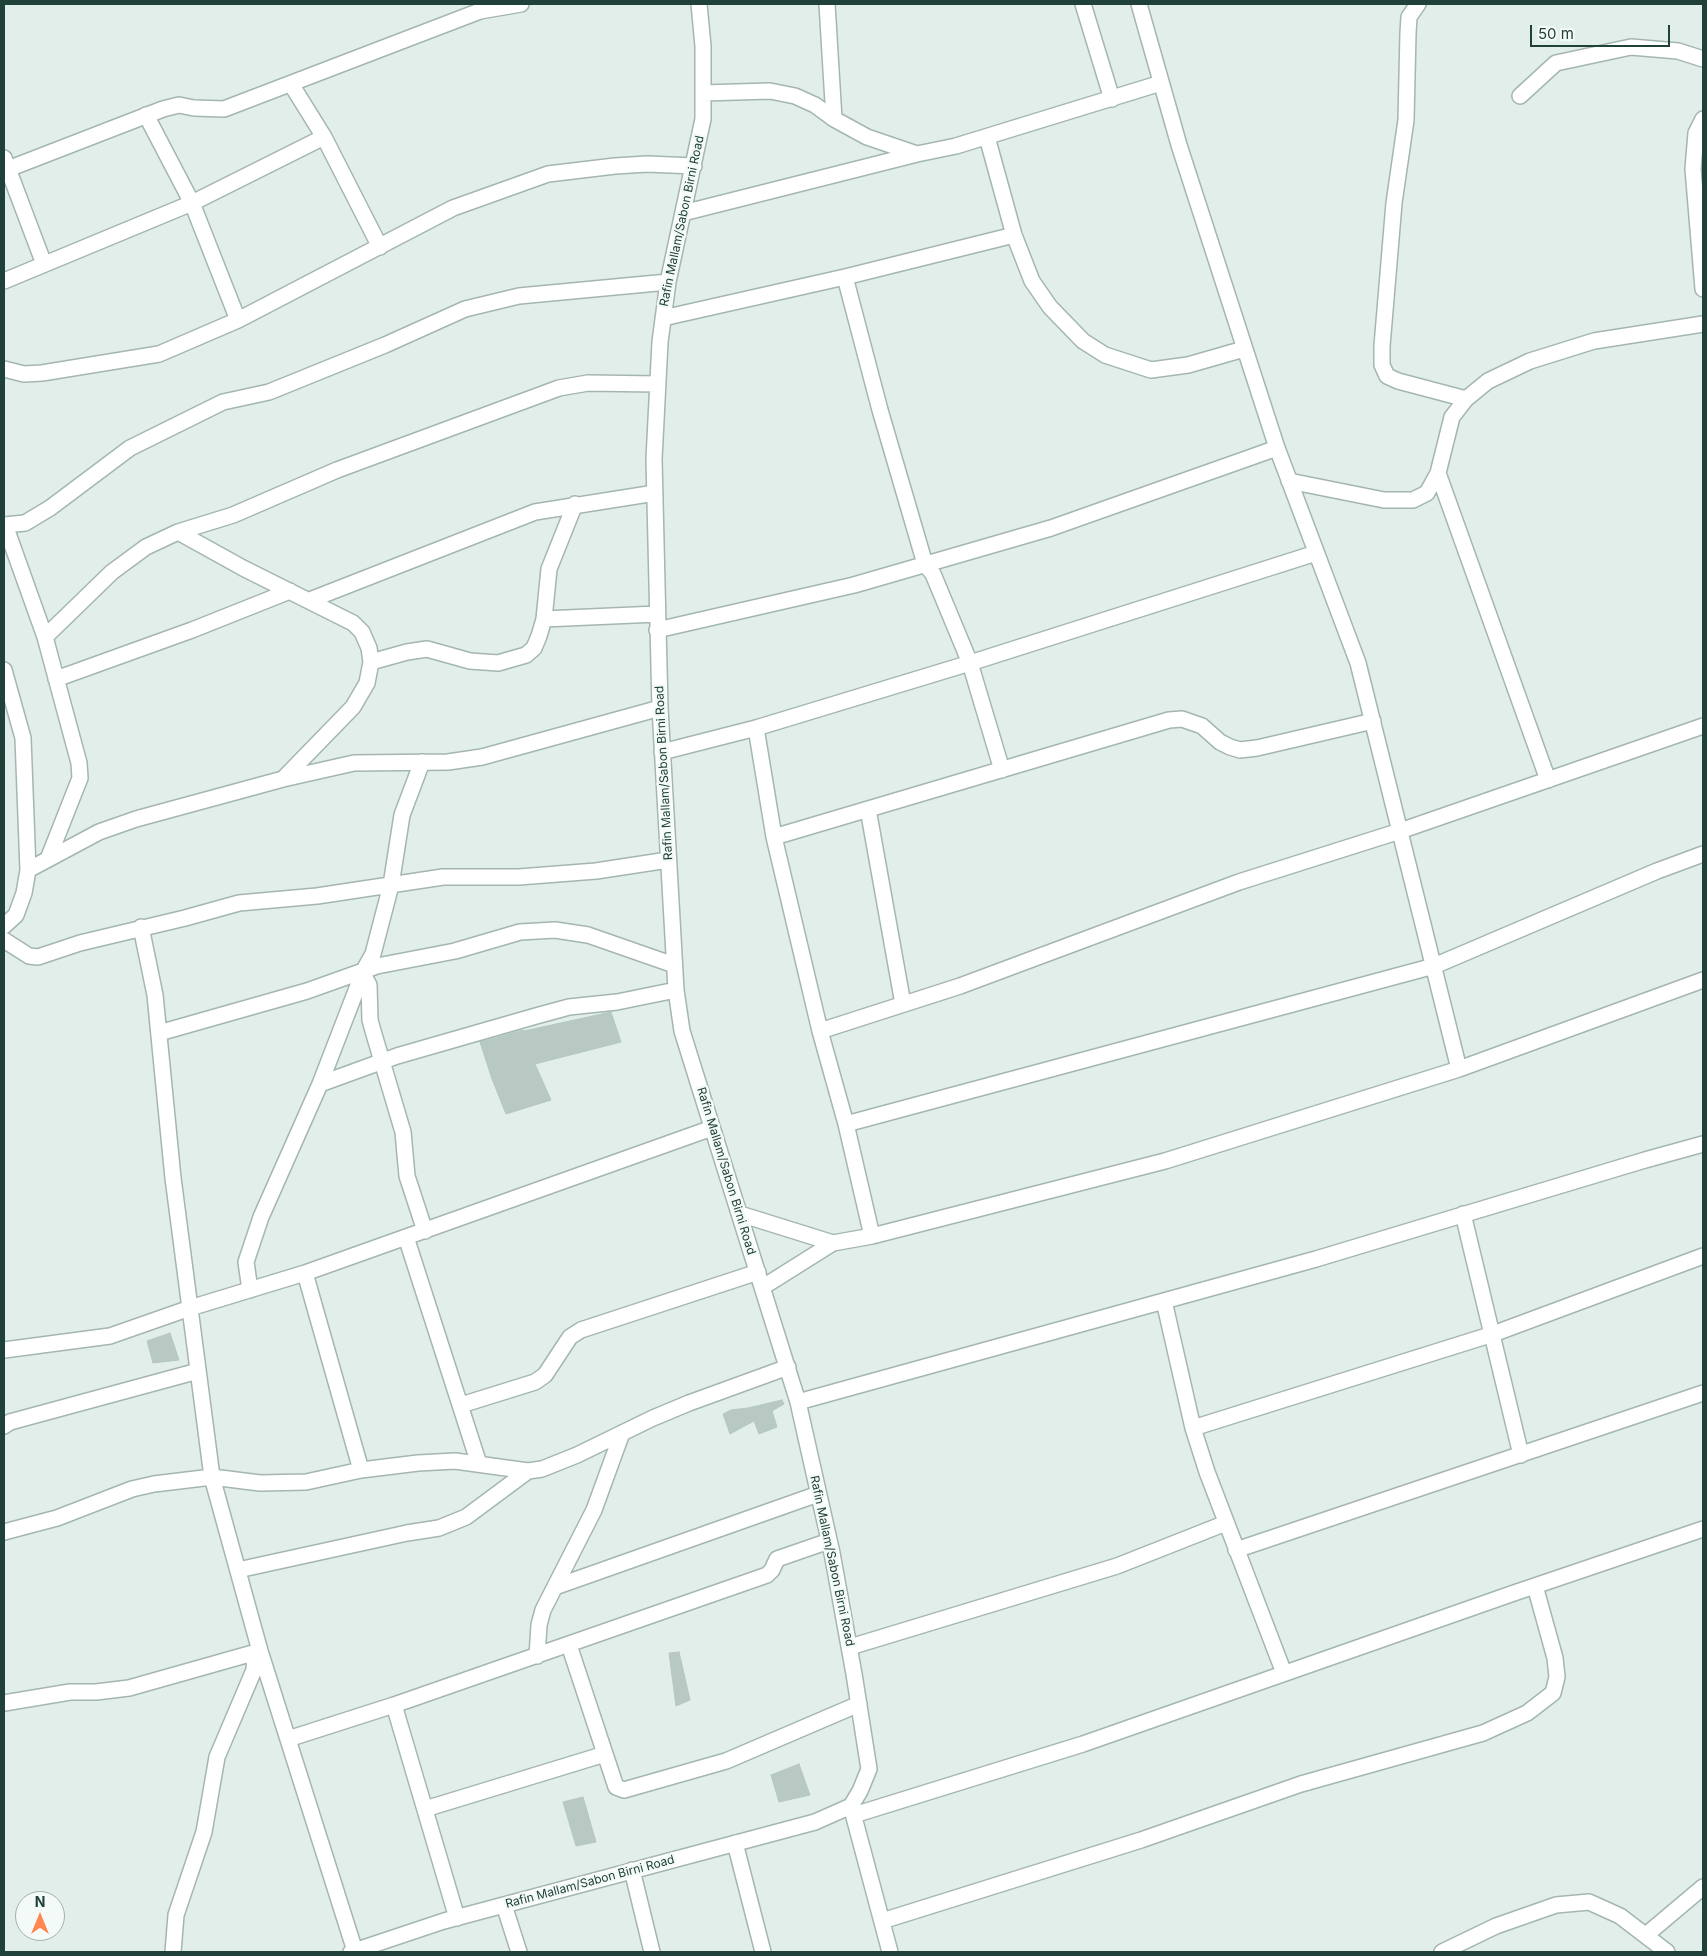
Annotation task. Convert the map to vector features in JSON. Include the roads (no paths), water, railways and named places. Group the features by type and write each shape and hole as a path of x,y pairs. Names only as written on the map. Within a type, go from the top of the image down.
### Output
{"street":[{"path":"44,264 6,163 146,115 179,106 224,109 480,10 522,4"},
{"name":"Rafin Mallam/Sabon Birni Road","path":"353,1951 504,1905 853,1811 868,1769 850,1647 798,1402 682,1031 676,990 660,708 654,459 663,318 668,282 703,119 703,46 699,4"},
{"path":"826,4 834,118"},
{"path":"1083,4 1112,99"},
{"path":"1139,4 1179,145 1276,448 1358,663 1459,1069"},
{"path":"1418,4 1409,17 1406,120 1394,203 1382,366 1387,376 1398,381 1466,399"},
{"path":"1520,96 1556,63 1631,47 1678,50 1703,59"},
{"path":"291,84 324,137 380,247"},
{"path":"684,213 917,154 956,146 1161,84"},
{"path":"703,93 770,91 795,96 867,137 917,154"},
{"path":"146,115 192,203 238,320"},
{"path":"1703,119 1696,133 1693,169 1703,288"},
{"path":"987,136 1014,235 1032,281 1050,307 1083,341 1105,355 1151,370 1188,366 1244,349"},
{"path":"4,281 192,203 324,137"},
{"path":"4,369 24,374 42,373 152,356 238,320 454,208 548,174 647,164 694,166"},
{"path":"663,318 845,277 1014,235"},
{"path":"845,277 880,410 925,564 933,574 970,663 1002,770"},
{"path":"48,859 80,778 79,763 45,637 4,525 25,523 50,508 130,448 223,402 269,392 385,345 465,309 520,296 668,282"},
{"path":"1289,481 1384,500 1413,500 1427,493 1438,473 1452,417 1466,399 1488,381 1530,361 1594,341 1703,324"},
{"path":"45,637 112,572 146,547 178,532 233,515 336,470 558,388 588,383 658,384"},
{"path":"658,630 854,585 1052,528 1276,448"},
{"path":"1438,473 1548,780"},
{"path":"310,600 535,512 575,504 655,493"},
{"path":"371,662 407,652 427,649 470,661 498,663 526,655 534,648 544,619 549,569 575,504"},
{"path":"178,532 243,568 353,623 362,632 369,648 371,662 367,683 353,707 283,779"},
{"path":"662,752 756,728 970,663 1316,553"},
{"path":"56,679 192,630 290,591"},
{"path":"544,619 657,614"},
{"path":"4,670 23,738 28,870 24,893 16,915 4,926"},
{"path":"28,870 108,829 136,819 283,779 354,763 448,762 482,757 660,708"},
{"path":"774,837 1169,720 1182,719 1202,726 1220,742 1230,748 1240,750 1257,748 1373,721"},
{"path":"820,1031 960,986 1239,882 1400,831 1703,726"},
{"path":"756,728 774,837 820,1031 846,1124 872,1236"},
{"path":"250,1290 246,1262 261,1217 320,1084 363,972 374,954 392,885 402,815 422,762"},
{"path":"868,809 903,1004"},
{"path":"846,1124 1434,966 1657,871 1703,854"},
{"path":"4,945 29,956 38,957 66,947 239,903 317,896 443,877 519,878 668,860"},
{"path":"141,927 155,995 173,1178 212,1477 238,1570 258,1652 288,1738 353,1951"},
{"path":"159,1033 307,991 396,961 455,951 520,932 556,930 588,935 674,965"},
{"path":"363,972 370,984 370,1020 403,1132 407,1176 425,1231"},
{"path":"762,1287 833,1243 872,1236 1165,1161 1459,1069 1703,980"},
{"path":"320,1084 382,1061 569,1008 617,1002 676,990"},
{"path":"4,1350 110,1336 190,1308 305,1273 712,1128"},
{"path":"798,1402 1316,1260 1464,1214 1703,1144"},
{"path":"740,1214 833,1243"},
{"path":"1464,1214 1522,1455"},
{"path":"406,1237 480,1464"},
{"path":"1194,1428 1493,1334 1703,1256"},
{"path":"460,1405 535,1382 545,1375 570,1337 582,1330 758,1272"},
{"path":"305,1273 361,1470"},
{"path":"1164,1301 1194,1428 1207,1472 1284,1673"},
{"path":"4,1532 57,1518 132,1489 154,1484 212,1477 260,1483 306,1482 361,1470 418,1463 455,1462 528,1471 553,1466 689,1403 788,1367"},
{"path":"4,1426 10,1422 198,1371"},
{"path":"1236,1550 1703,1393"},
{"path":"536,1656 539,1625 543,1610 594,1510 622,1433"},
{"path":"238,1570 407,1532 439,1528 466,1517 528,1471"},
{"path":"556,1587 818,1494"},
{"path":"850,1647 1117,1566 1226,1523"},
{"path":"890,1952 853,1811 1083,1744 1703,1529"},
{"path":"288,1738 394,1705 767,1575 772,1570 777,1559 829,1541"},
{"path":"882,1921 1141,1840 1301,1784 1483,1733 1527,1713 1553,1693 1557,1677 1555,1658 1535,1586"},
{"path":"569,1645 616,1787 624,1790 748,1753 777,1738 859,1704"},
{"path":"4,1703 70,1692 96,1692 129,1688 258,1652"},
{"path":"172,1952 176,1915 204,1832 217,1758 254,1670 258,1652"},
{"path":"394,1705 458,1918"},
{"path":"425,1809 605,1754"},
{"path":"735,1843 763,1952"},
{"path":"632,1870 652,1952"},
{"path":"1646,1935 1703,1887"},
{"path":"1442,1952 1496,1926 1547,1908 1589,1902 1620,1916 1667,1952"},
{"path":"504,1905 519,1952"}]}
